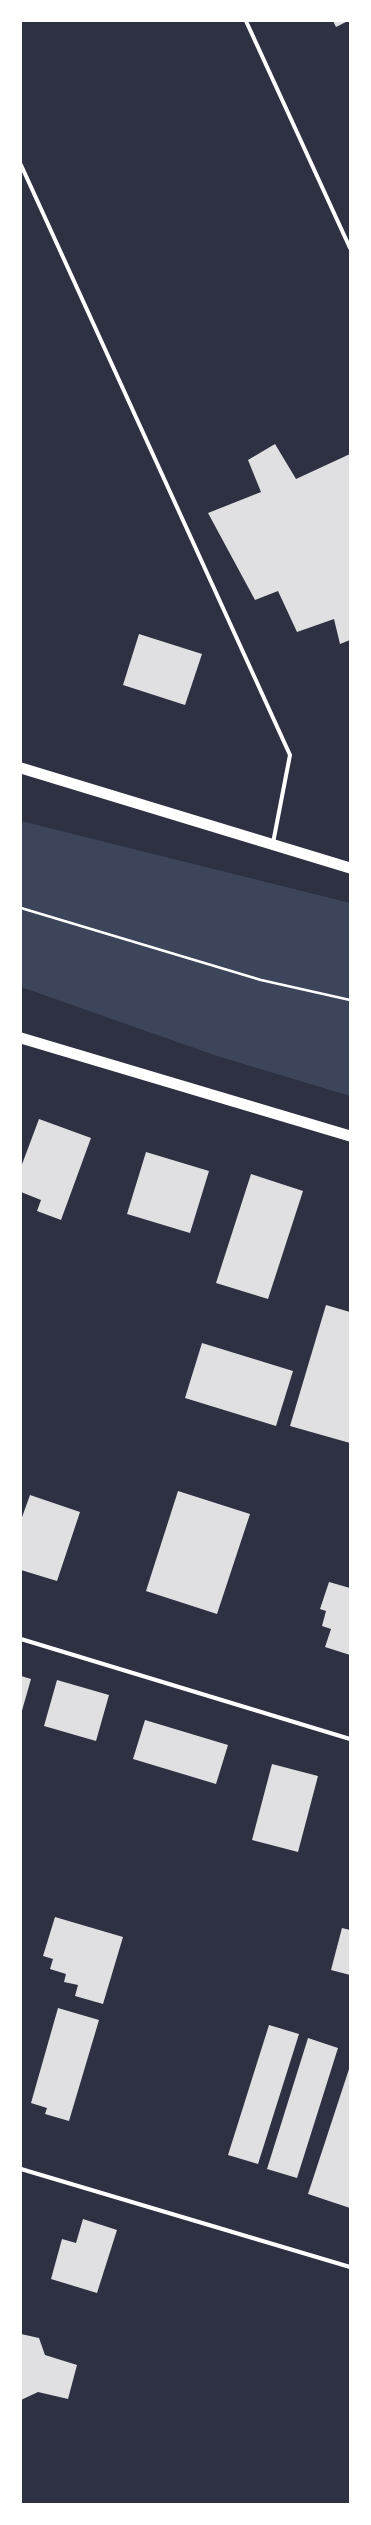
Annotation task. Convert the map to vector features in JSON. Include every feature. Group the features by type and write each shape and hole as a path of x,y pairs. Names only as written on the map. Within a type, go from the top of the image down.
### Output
{"highway":[{"path":"21,768 194,822 273,843 350,868"},
{"path":"21,1038 350,1136"}],"street":[{"path":"246,21 350,248"},
{"path":"21,165 290,755 273,843"},
{"path":"21,1639 350,1739"},
{"path":"21,2169 350,2267"}],"path":[{"path":"21,908 261,980 350,1000"}],"shaded area":[{"path":"21,821 350,903 350,1096 217,1056 21,987"}],"building":[{"path":"333,21 348,21 336,27"},
{"path":"275,444 296,479 350,454 350,640 340,644 334,619 297,632 278,591 255,600 208,513 261,492 248,460"},
{"path":"139,634 202,654 185,705 123,685"},
{"path":"39,1119 91,1138 61,1220 37,1211 41,1200 21,1192 21,1167"},
{"path":"146,1152 209,1171 190,1233 127,1214"},
{"path":"251,1174 303,1191 268,1299 216,1283"},
{"path":"326,1305 350,1312 350,1443 290,1426"},
{"path":"202,1343 293,1371 276,1426 185,1398"},
{"path":"178,1491 250,1514 217,1614 146,1591"},
{"path":"30,1495 80,1512 57,1581 21,1570 21,1520"},
{"path":"329,1582 350,1588 350,1655 325,1647 331,1629 322,1626 326,1611 320,1609"},
{"path":"21,1676 31,1679 21,1714"},
{"path":"57,1680 109,1695 96,1741 44,1726"},
{"path":"145,1720 228,1745 216,1784 133,1759"},
{"path":"272,1764 318,1776 298,1852 252,1840"},
{"path":"55,1917 123,1937 103,2004 75,1996 78,1985 64,1982 66,1974 50,1969 53,1959 43,1956"},
{"path":"342,1928 350,1930 350,1975 331,1970"},
{"path":"58,2008 99,2020 69,2121 45,2114 47,2108 31,2103"},
{"path":"269,2025 299,2034 258,2164 228,2155"},
{"path":"308,2038 338,2048 297,2178 267,2169"},
{"path":"350,2066 350,2208 308,2194"},
{"path":"83,2219 117,2230 97,2293 51,2279 62,2239 76,2243"},
{"path":"21,2334 39,2338 45,2355 77,2365 68,2399 38,2392 21,2400"}]}
